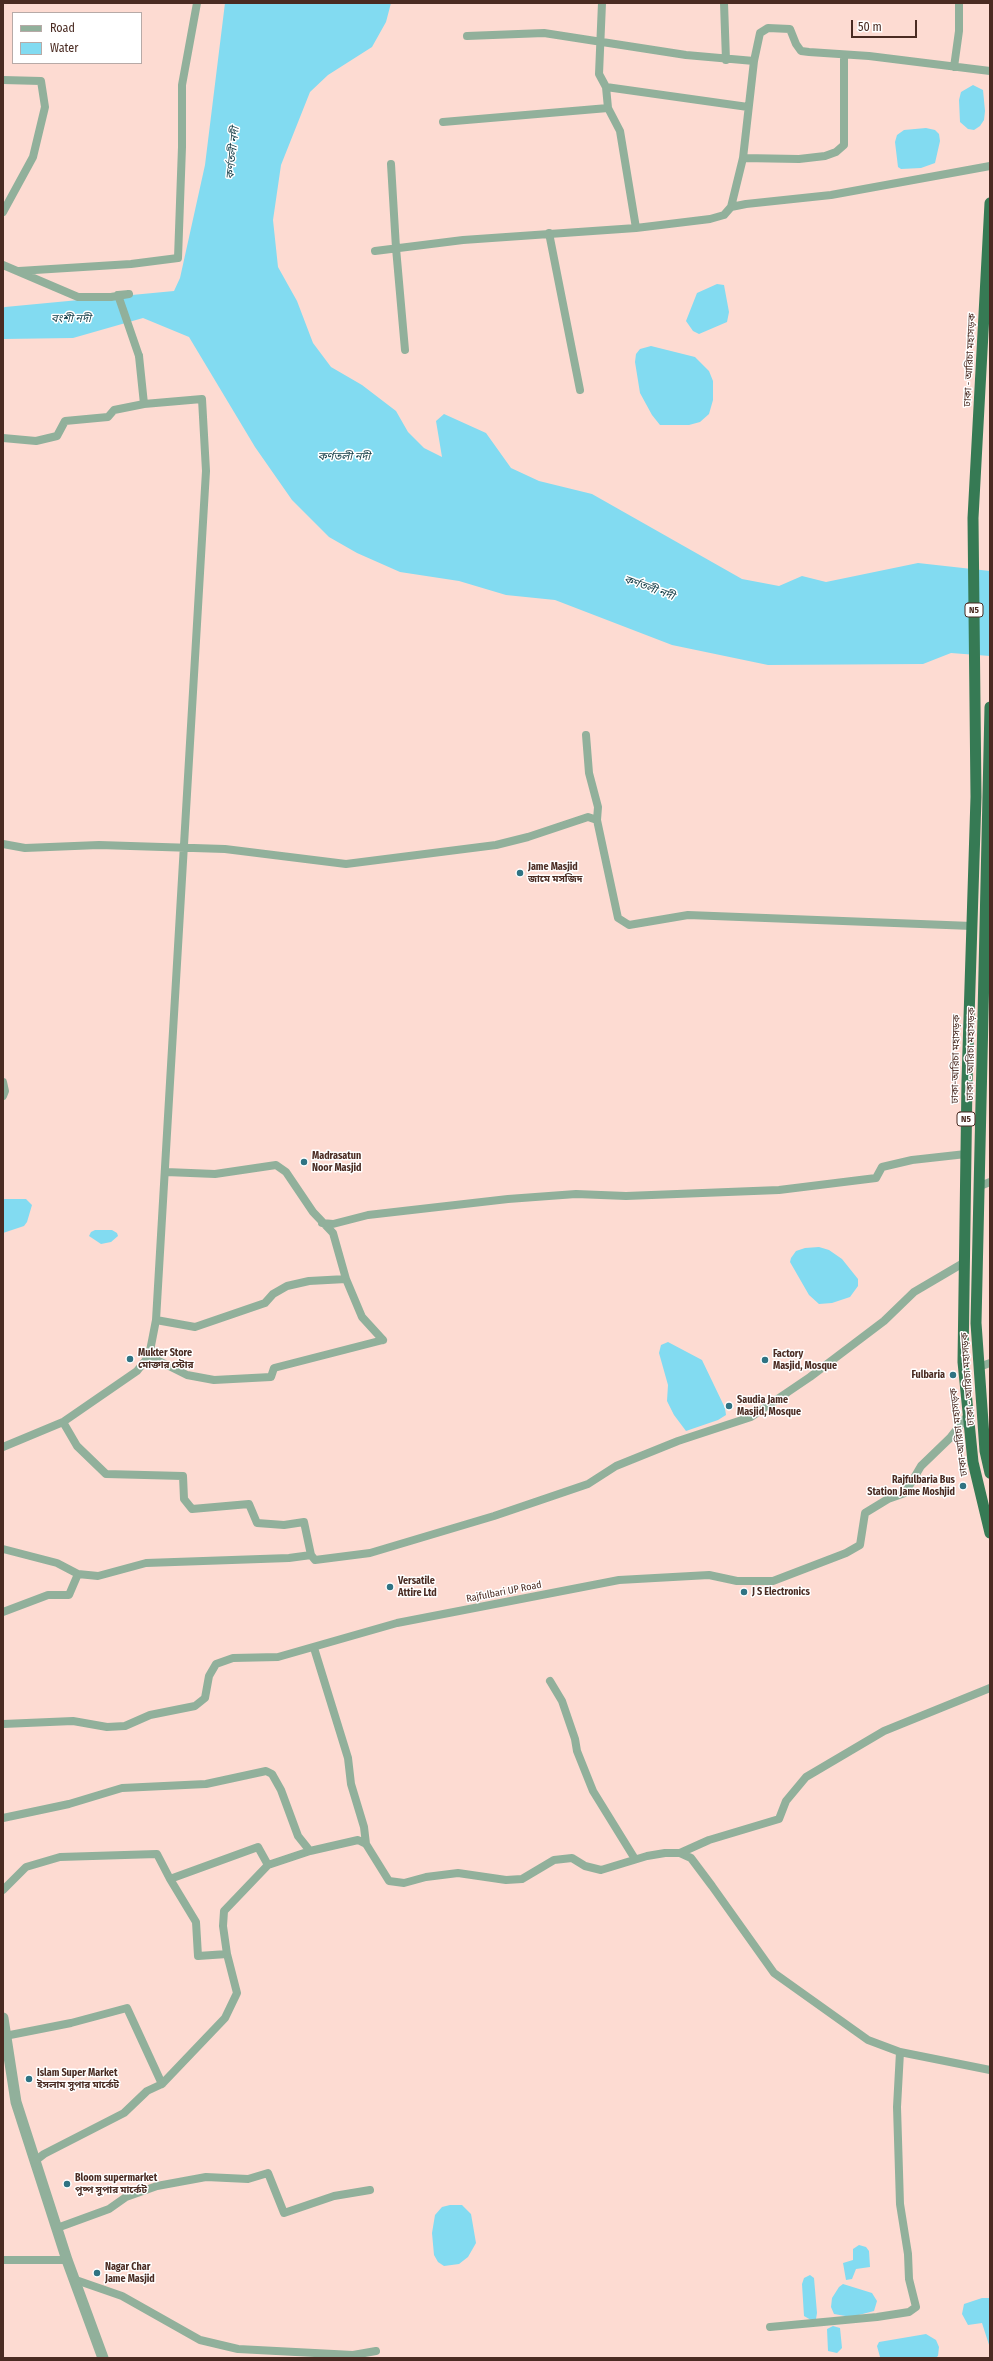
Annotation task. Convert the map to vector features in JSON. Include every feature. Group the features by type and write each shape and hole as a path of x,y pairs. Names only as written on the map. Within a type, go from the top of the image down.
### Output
{"highway":[{"name":"ঢাকা - আরিচা মহাসড়ক","path":"975,703 973,518 989,275 990,203"},
{"name":"ঢাকা-আরিচা মহাসড়ক","path":"975,703 976,797 966,1154 963,1362 973,1462 990,1533"},
{"name":"ঢাকা - আরিচা মহাসড়ক","path":"990,707 985,1184 976,1323 985,1451 990,1473"}],"street":[{"path":"18,271 131,264 178,258 182,147 182,84 197,3"},
{"path":"602,3 599,74 606,86 608,108 620,131 636,228"},
{"path":"724,3 726,60"},
{"path":"954,66 959,31 959,3"},
{"path":"375,251 463,240 636,228 710,220 724,215 731,207 743,158 754,61 760,33 768,28 790,29 796,44 801,51 990,71"},
{"path":"467,36 544,33 726,60 754,61"},
{"path":"743,158 799,159 825,156 836,152 844,145 844,56"},
{"path":"3,80 41,81 45,107 33,157 3,212"},
{"path":"606,86 748,107"},
{"path":"443,122 608,108"},
{"path":"391,164 396,248 405,350"},
{"path":"731,207 831,195 990,166"},
{"path":"549,233 580,390"},
{"path":"3,264 78,297 111,297 128,294 118,295 139,356 144,404"},
{"path":"3,438 36,441 57,436 65,421 108,417 114,410 144,404 202,399 206,471 183,848 166,1172 156,1320 149,1356 137,1371 63,1422 3,1447"},
{"path":"586,735 589,773 598,807 597,820 618,918 629,925 688,915 972,926"},
{"path":"3,844 25,848 99,845 225,849 346,864 496,845 528,837 588,817 597,820"},
{"path":"3,1082 5,1091 3,1096"},
{"path":"322,1223 333,1224 368,1215 561,1195 626,1196 779,1190 876,1178 882,1167 912,1160 966,1154"},
{"path":"149,1356 187,1376 214,1380 263,1378 271,1377 274,1368 383,1340 362,1317 346,1279 333,1233 322,1223 286,1172 276,1165 215,1174 166,1172"},
{"path":"63,1422 77,1446 106,1474 183,1476 184,1499 192,1509 248,1504 257,1524 284,1525 304,1522 312,1555 315,1560 319,1561 370,1553 494,1516 588,1484 616,1466 678,1441 751,1417 810,1377 884,1321 914,1292 965,1262"},
{"path":"156,1320 195,1327 265,1303 273,1294 287,1286 310,1281 346,1279"},
{"path":"979,1367 990,1363"},
{"name":"Rajfulbari UP Road","path":"3,1724 67,1721 107,1727 125,1726 150,1715 195,1706 205,1698 209,1676 216,1664 233,1658 278,1657 314,1648 397,1623 619,1580 709,1576 737,1581 773,1581 846,1553 860,1545 865,1513 888,1499 905,1493 921,1466 950,1438 968,1415"},
{"path":"3,1550 57,1563 78,1574 98,1576 146,1563 289,1558 312,1555"},
{"path":"3,1612 48,1595 69,1595 78,1574"},
{"path":"314,1648 348,1758 351,1784 364,1827 366,1844 389,1881 404,1883 426,1877 458,1872 506,1880 522,1879 554,1860 572,1858 585,1866 601,1870 665,1853 680,1853 710,1840 779,1819 786,1801 806,1777 884,1731 990,1688"},
{"path":"550,1681 562,1700 575,1739 577,1751 594,1791 635,1860"},
{"path":"3,1818 69,1804 122,1788 206,1784 266,1771 272,1774 281,1790 298,1836 310,1851"},
{"path":"35,2161 44,2154 124,2112 147,2091 162,2084 225,2018 237,1993 227,1954 223,1926 224,1911 268,1865 310,1851 358,1840 366,1844"},
{"path":"170,1879 258,1847 268,1865"},
{"path":"680,1853 691,1858 774,1973 868,2040 900,2052 990,2070"},
{"path":"3,1890 26,1867 60,1857 157,1854 196,1922 198,1956 227,1954"},
{"path":"5,2036 71,2023 127,2008 162,2084"},
{"path":"3,2018 16,2102 73,2279 103,2358"},
{"path":"770,2327 877,2317 909,2312 916,2308 909,2279 908,2254 900,2204 897,2107 900,2052"},
{"path":"57,2228 109,2209 126,2198 157,2186 206,2177 248,2179 268,2173 284,2214 334,2196 370,2190"},
{"path":"3,2260 67,2260"},
{"path":"73,2279 122,2296 200,2340 238,2349 302,2354 353,2355 376,2351"},
{"path":"302,2354 316,2358"}],"water":[{"name":"কর্ণতলী নদী","path":"225,3 391,3 386,22 372,47 328,75 310,92 281,165 273,220 278,267 297,301 313,343 331,367 362,385 396,411 408,432 424,448 442,457 436,421 444,414 486,433 511,468 539,481 592,494 742,579 779,586 802,576 826,582 918,563 990,571 990,656 951,653 923,664 768,665 672,645 555,600 506,595 459,581 400,572 357,553 329,537 292,500 255,447 189,337 143,318 73,338 3,339 3,308 5,307 174,291 180,278 205,165"},
{"path":"973,85 983,90 985,111 984,120 980,126 974,130 968,129 960,122 959,100 961,92"},
{"path":"926,128 935,130 939,134 940,141 935,163 921,168 901,169 898,167 895,142 897,135 904,130"},
{"path":"717,284 724,285 729,312 727,322 699,334 693,331 686,321 697,293"},
{"path":"651,346 695,357 709,371 713,381 713,400 709,414 700,422 689,425 660,425 652,415 640,393 635,362 636,354 640,349"},
{"path":"3,1199 26,1199 32,1205 27,1222 24,1226 3,1233"},
{"path":"95,1230 112,1230 117,1233 118,1236 111,1242 101,1244 89,1236 91,1232"},
{"path":"819,1247 829,1250 842,1259 858,1279 858,1286 850,1297 832,1303 819,1304 809,1295 790,1262 796,1251 805,1248"},
{"path":"668,1342 702,1360 725,1408 726,1415 718,1420 686,1431 674,1415 667,1401 668,1385 659,1353 661,1345"},
{"path":"462,2205 471,2214 476,2243 468,2257 459,2264 444,2266 438,2262 434,2255 432,2233 435,2215 442,2207"},
{"path":"859,2245 866,2247 869,2251 870,2267 856,2269 852,2279 846,2280 843,2263 853,2260 853,2249"},
{"path":"810,2275 814,2278 817,2313 816,2319 811,2320 804,2316 802,2284 804,2278"},
{"path":"843,2284 872,2293 877,2301 874,2311 851,2317 834,2314 831,2307 832,2298 839,2287"},
{"path":"982,2298 990,2298 990,2348 982,2323 968,2325 962,2314 964,2304"},
{"path":"833,2326 840,2328 842,2348 837,2353 828,2351 827,2329"},
{"path":"926,2334 936,2340 939,2347 938,2356 935,2358 880,2357 877,2346 879,2342"}],"place":[{"name":"Jame Masjid জামে মসজিদ","path":"520,873"},
{"name":"Madrasatun Noor Masjid","path":"304,1162"},
{"name":"Mukter Store মোক্তার স্টোর","path":"130,1359"},
{"name":"Factory Masjid, Mosque","path":"765,1360"},
{"name":"Fulbaria","path":"953,1375"},
{"name":"Saudia Jame Masjid, Mosque","path":"729,1406"},
{"name":"Rajfulbaria Bus Station Jame Moshjid","path":"963,1486"},
{"name":"Versatile Attire Ltd","path":"390,1587"},
{"name":"J S Electronics","path":"744,1592"},
{"name":"Islam Super Market ইসলাম সুপার মার্কেট","path":"29,2079"},
{"name":"Bloom supermarket পুষ্প সুপার মার্কেট","path":"67,2184"},
{"name":"Nagar Char Jame Masjid","path":"97,2273"}],"water label":[{"name":"বংশী নদী","path":"71,319"}]}
